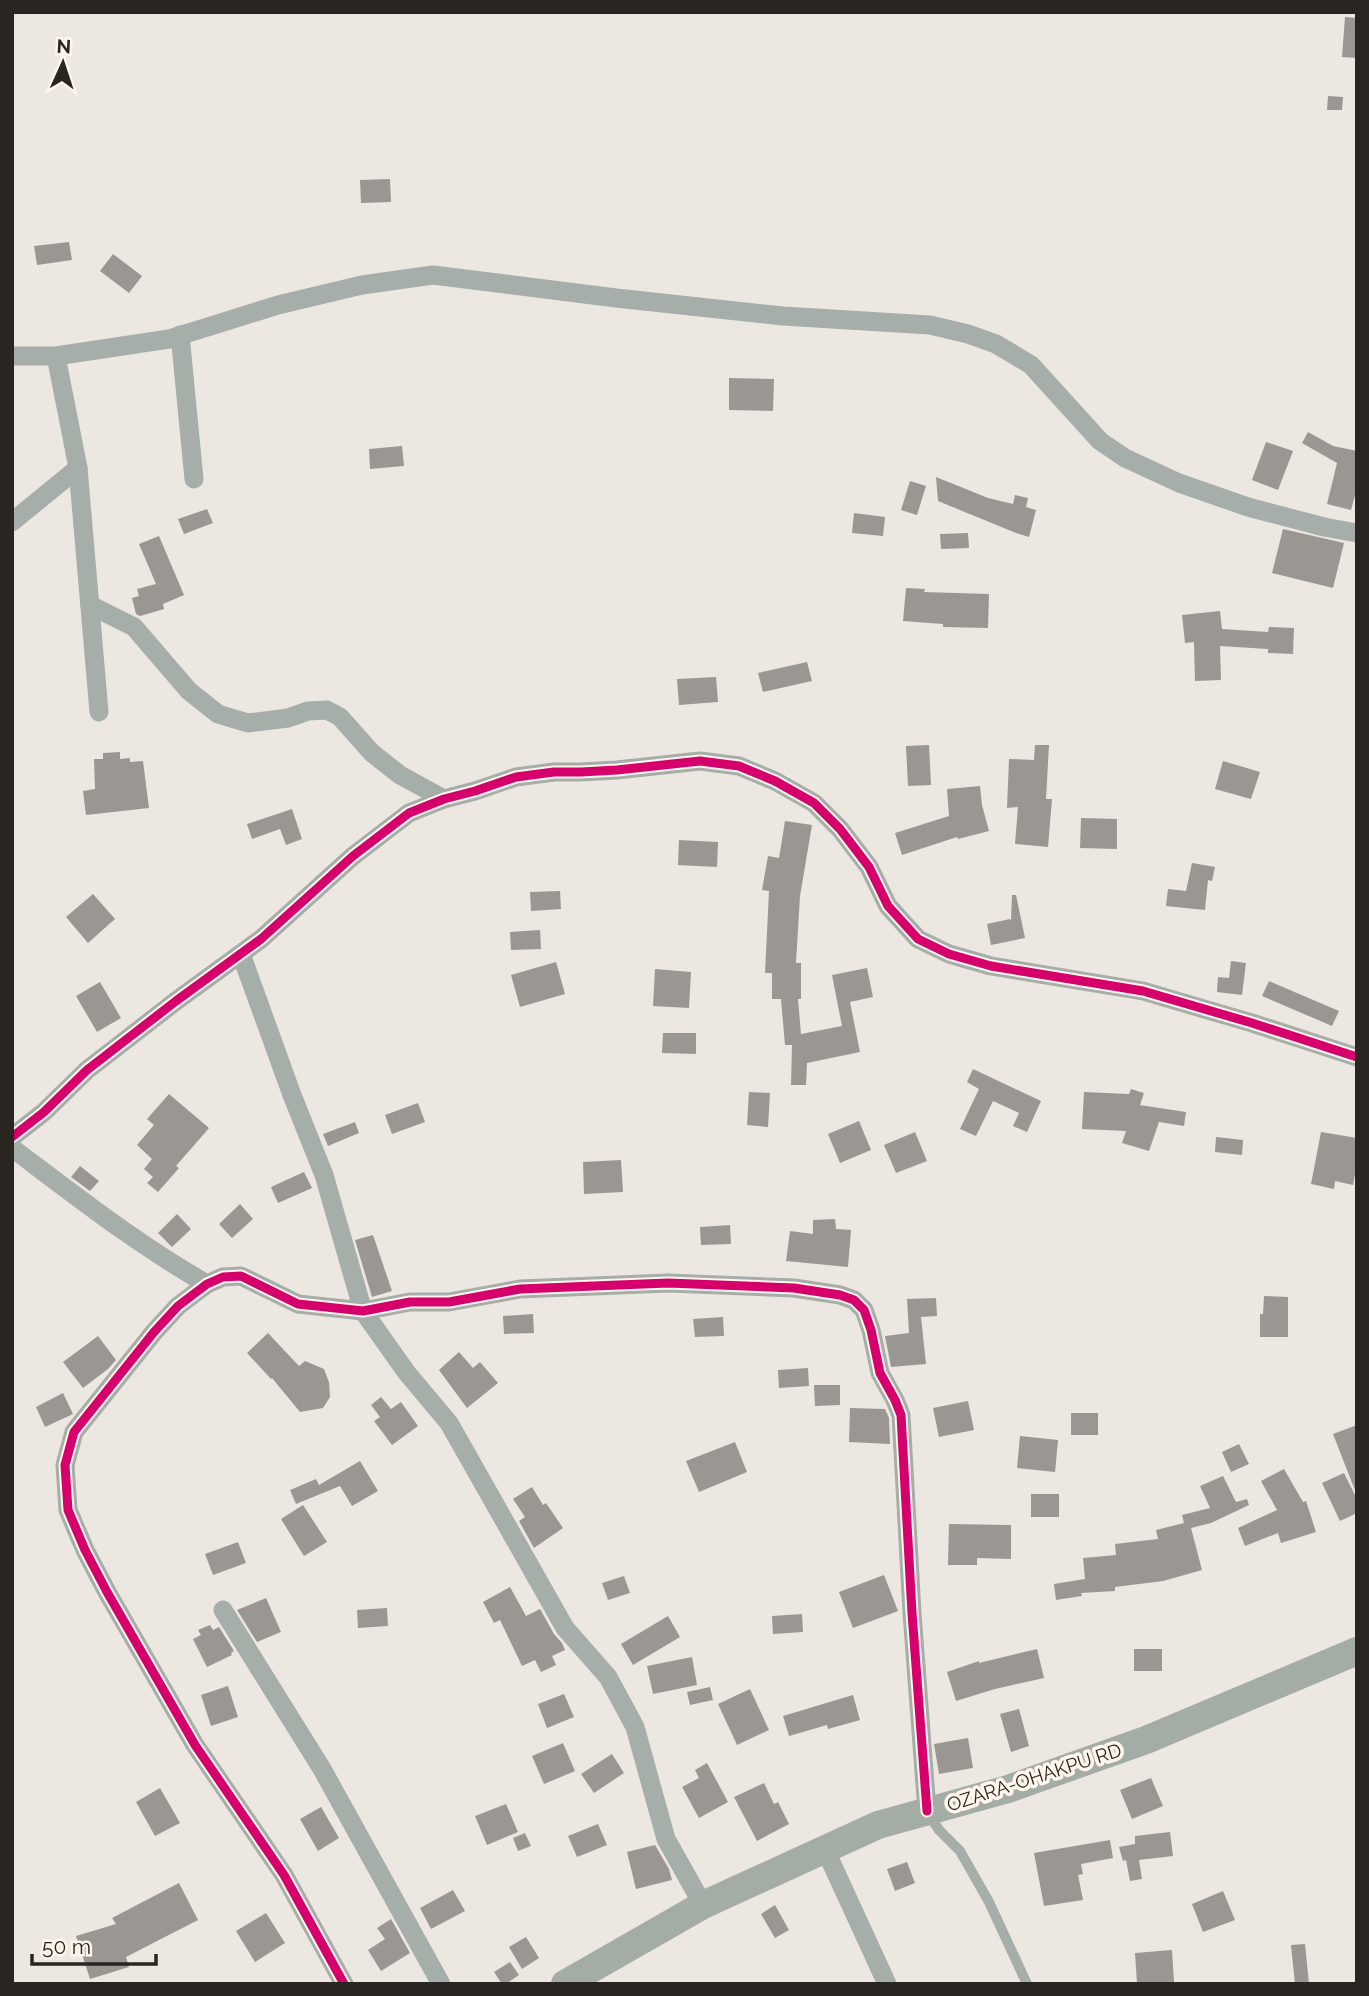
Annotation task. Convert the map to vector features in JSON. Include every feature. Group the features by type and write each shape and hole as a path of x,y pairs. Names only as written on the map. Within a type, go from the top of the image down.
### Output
{"main road":[{"name":"OZARA-OHAKPU RD","path":"565,1984 703,1905 878,1825 1008,1789 1146,1740 1357,1651"}],"street":[{"path":"12,356 56,356 169,339 278,305 362,285 433,275 769,314 930,326 968,334 996,344 1031,365 1100,441 1125,458 1179,483 1248,507 1357,533"},
{"path":"180,335 194,479"},
{"path":"56,356 78,468 99,712"},
{"path":"12,522 78,468"},
{"path":"90,605 134,627 189,691 218,714 248,723 327,710 340,717 372,753 400,775 444,799"},
{"path":"12,1137 44,1112 88,1069 241,954 354,856 409,813 444,799 516,777 700,761 739,766 775,781 814,803 840,830 869,867 888,906 918,939 949,954 991,966 1143,990 1357,1057"},
{"path":"241,954 324,1175 363,1311 407,1373 449,1423 565,1628 608,1677 635,1727 666,1839 703,1905"},
{"path":"12,1148 164,1260 207,1284"},
{"path":"344,1984 284,1875 195,1745 107,1592 68,1510 65,1465 74,1432 178,1306 207,1284 223,1277 241,1276 298,1304 363,1311 410,1302 449,1302 520,1289 668,1283 794,1288 840,1295 854,1300 864,1310 880,1373 901,1415 927,1811"},
{"path":"223,1610 322,1769 441,1984"},
{"path":"825,1849 887,1984"}],"lane":[{"path":"927,1811 939,1830 960,1852 989,1902 1027,1984"}],"building":[{"path":"1345,17 1357,18 1357,58 1342,57"},
{"path":"1328,96 1343,97 1342,110 1327,110"},
{"path":"390,179 391,202 361,203 360,180"},
{"path":"69,242 72,260 37,265 34,246"},
{"path":"113,254 142,276 129,293 100,271"},
{"path":"729,378 774,379 773,411 729,410"},
{"path":"1308,432 1333,446 1357,451 1357,488 1351,510 1327,504 1337,463 1302,443"},
{"path":"1266,442 1293,451 1278,490 1252,480"},
{"path":"402,446 404,466 370,469 369,449"},
{"path":"936,477 988,498 1013,504 1015,495 1028,498 1026,507 1036,510 1029,537 938,501"},
{"path":"910,481 926,486 917,515 901,510"},
{"path":"207,509 213,523 184,534 178,519"},
{"path":"854,513 885,517 883,536 852,533"},
{"path":"1283,529 1344,543 1333,588 1272,573"},
{"path":"968,533 969,548 941,549 940,534"},
{"path":"159,536 184,595 163,604 164,609 140,616 136,614 132,598 139,596 137,589 156,584 139,544"},
{"path":"906,588 925,589 924,592 989,594 988,628 943,627 943,624 903,621"},
{"path":"1220,611 1222,629 1268,632 1269,627 1294,628 1293,654 1268,653 1268,649 1220,646 1221,680 1195,681 1194,642 1185,643 1182,615"},
{"path":"807,662 812,681 763,692 758,673"},
{"path":"716,677 718,702 679,705 677,679"},
{"path":"929,745 931,785 908,786 906,746"},
{"path":"1035,745 1049,745 1046,799 1052,799 1048,847 1015,844 1018,807 1007,808 1009,759 1034,760"},
{"path":"120,752 120,759 130,758 130,762 143,761 149,808 86,815 83,791 95,789 94,759 103,759 103,753"},
{"path":"1223,761 1260,772 1251,799 1215,789"},
{"path":"980,786 989,831 958,839 957,837 902,855 895,833 949,816 947,789"},
{"path":"292,809 302,839 286,845 280,829 252,839 247,824"},
{"path":"1081,818 1117,819 1117,849 1080,848"},
{"path":"785,821 812,825 800,896 796,963 801,963 801,999 798,999 801,1034 842,1026 832,975 867,968 873,997 850,1002 860,1052 807,1063 806,1085 791,1085 792,1045 785,1045 781,999 772,999 772,973 765,973 769,891 762,890 768,856 779,858"},
{"path":"679,840 718,842 717,867 678,865"},
{"path":"1192,863 1215,867 1212,881 1208,880 1205,910 1166,906 1168,889 1186,891"},
{"path":"560,891 561,909 531,911 530,892"},
{"path":"93,894 115,919 88,943 66,917"},
{"path":"1012,895 1016,895 1025,938 991,945 987,924 1010,919 1011,921"},
{"path":"540,930 541,949 511,950 510,932"},
{"path":"1231,961 1246,963 1242,995 1217,992 1218,977 1229,978"},
{"path":"556,962 565,994 520,1007 511,975"},
{"path":"655,969 691,972 689,1008 653,1006"},
{"path":"1269,981 1339,1011 1332,1026 1262,996"},
{"path":"100,982 121,1018 97,1032 76,996"},
{"path":"663,1033 696,1033 696,1054 662,1053"},
{"path":"973,1069 1041,1101 1027,1132 1013,1126 1019,1113 993,1101 976,1136 960,1129 979,1089 967,1082"},
{"path":"1131,1089 1144,1093 1140,1105 1186,1112 1184,1126 1159,1122 1149,1151 1122,1143 1126,1131 1082,1129 1084,1092 1129,1094"},
{"path":"749,1092 770,1093 768,1127 747,1125"},
{"path":"169,1094 209,1128 176,1166 179,1168 158,1192 147,1183 153,1177 144,1169 152,1159 137,1145 154,1125 147,1119"},
{"path":"418,1103 425,1122 392,1134 385,1115"},
{"path":"859,1121 871,1150 840,1163 828,1134"},
{"path":"355,1122 359,1133 328,1146 323,1134"},
{"path":"915,1132 927,1161 896,1173 884,1145"},
{"path":"1321,1132 1357,1138 1357,1164 1353,1185 1335,1181 1334,1189 1311,1184"},
{"path":"1216,1137 1243,1140 1242,1155 1215,1152"},
{"path":"621,1160 623,1192 584,1194 583,1162"},
{"path":"80,1166 99,1181 90,1191 71,1177"},
{"path":"304,1172 312,1188 278,1203 271,1187"},
{"path":"240,1204 253,1219 232,1238 219,1224"},
{"path":"177,1214 191,1229 172,1247 158,1233"},
{"path":"835,1219 836,1229 851,1230 848,1267 786,1261 790,1231 813,1234 813,1220"},
{"path":"730,1225 731,1244 701,1245 700,1227"},
{"path":"373,1235 392,1291 372,1297 355,1240"},
{"path":"1264,1296 1288,1297 1288,1337 1260,1337 1260,1314 1263,1314"},
{"path":"936,1298 937,1316 921,1317 926,1364 891,1367 885,1336 909,1333 907,1299"},
{"path":"533,1314 534,1333 504,1334 503,1316"},
{"path":"723,1317 724,1336 695,1337 693,1319"},
{"path":"268,1333 299,1366 305,1361 324,1369 329,1382 330,1397 323,1408 300,1412 247,1353"},
{"path":"98,1336 116,1360 83,1388 63,1362"},
{"path":"459,1352 473,1368 480,1362 498,1383 467,1408 439,1370"},
{"path":"808,1368 809,1386 779,1388 778,1370"},
{"path":"814,1385 840,1385 840,1405 815,1406"},
{"path":"63,1393 73,1414 45,1427 36,1407"},
{"path":"381,1397 391,1409 401,1402 418,1426 392,1445 374,1421 380,1417 371,1405"},
{"path":"968,1401 974,1430 939,1437 933,1408"},
{"path":"850,1408 885,1409 889,1418 890,1444 849,1442"},
{"path":"1071,1413 1098,1413 1098,1435 1071,1435"},
{"path":"1357,1425 1357,1492 1356,1493 1333,1434"},
{"path":"1020,1436 1058,1440 1055,1472 1017,1468"},
{"path":"735,1442 747,1472 699,1492 686,1461"},
{"path":"1239,1444 1249,1464 1231,1472 1222,1452"},
{"path":"360,1461 378,1491 352,1506 340,1486 296,1504 290,1490 316,1479 319,1485"},
{"path":"1284,1469 1303,1502 1306,1501 1316,1532 1281,1543 1278,1533 1245,1546 1238,1528 1277,1510 1261,1481"},
{"path":"1344,1473 1357,1499 1357,1513 1340,1521 1322,1483"},
{"path":"1223,1476 1236,1502 1247,1499 1249,1505 1211,1523 1191,1528 1202,1570 1163,1581 1115,1587 1115,1591 1081,1593 1082,1596 1056,1600 1054,1584 1085,1579 1083,1558 1116,1555 1115,1544 1158,1539 1156,1530 1184,1523 1182,1515 1210,1508 1200,1486"},
{"path":"532,1487 563,1528 534,1548 519,1521 525,1517 513,1499"},
{"path":"1031,1494 1059,1494 1059,1517 1031,1517"},
{"path":"303,1505 327,1542 304,1556 281,1519"},
{"path":"949,1524 1011,1525 1011,1559 977,1558 977,1565 948,1565"},
{"path":"238,1542 246,1563 213,1575 205,1554"},
{"path":"884,1575 898,1611 853,1628 839,1592"},
{"path":"624,1576 630,1593 608,1600 602,1583"},
{"path":"510,1587 526,1616 540,1609 562,1643 565,1650 552,1656 556,1665 541,1672 535,1660 522,1666 500,1620 494,1623 483,1602"},
{"path":"266,1598 281,1632 257,1642 237,1610"},
{"path":"387,1608 388,1626 358,1628 357,1610"},
{"path":"802,1614 803,1632 773,1634 772,1616"},
{"path":"668,1616 680,1637 633,1665 621,1644"},
{"path":"210,1625 213,1630 219,1627 234,1651 232,1655 207,1667 193,1639 201,1635 198,1630"},
{"path":"1037,1649 1044,1678 956,1701 947,1672 979,1661"},
{"path":"1134,1649 1162,1649 1162,1671 1134,1671"},
{"path":"692,1657 697,1685 653,1694 647,1666"},
{"path":"228,1686 238,1717 211,1726 201,1695"},
{"path":"710,1687 713,1700 690,1705 687,1692"},
{"path":"750,1689 769,1730 737,1745 718,1704"},
{"path":"564,1694 574,1717 547,1728 538,1704"},
{"path":"853,1695 860,1720 828,1729 827,1725 789,1736 783,1716"},
{"path":"1019,1709 1029,1746 1011,1752 1000,1714"},
{"path":"968,1738 973,1768 939,1774 934,1744"},
{"path":"563,1743 575,1771 544,1784 532,1756"},
{"path":"612,1754 624,1773 594,1793 581,1774"},
{"path":"707,1763 728,1802 699,1818 682,1787 699,1778 695,1770"},
{"path":"1151,1778 1163,1806 1132,1819 1120,1790"},
{"path":"764,1783 774,1804 778,1802 789,1824 757,1841 734,1797"},
{"path":"160,1788 180,1823 155,1836 136,1802"},
{"path":"506,1804 518,1832 487,1845 475,1816"},
{"path":"321,1807 339,1838 318,1851 300,1819"},
{"path":"598,1824 607,1845 577,1857 568,1836"},
{"path":"1170,1832 1173,1856 1139,1860 1142,1879 1130,1881 1126,1860 1123,1861 1119,1847 1135,1844 1135,1836"},
{"path":"525,1833 531,1846 518,1851 513,1838"},
{"path":"1110,1840 1113,1858 1081,1864 1083,1874 1078,1875 1083,1900 1044,1906 1034,1853"},
{"path":"655,1845 669,1869 672,1880 636,1889 627,1852"},
{"path":"907,1862 915,1883 895,1891 887,1869"},
{"path":"179,1883 198,1920 126,1957 129,1967 90,1979 76,1936 116,1924 112,1918"},
{"path":"453,1890 465,1911 431,1929 420,1908"},
{"path":"1223,1891 1235,1920 1203,1932 1192,1904"},
{"path":"775,1905 789,1930 775,1938 761,1914"},
{"path":"266,1913 285,1943 255,1962 236,1931"},
{"path":"391,1919 410,1953 381,1971 368,1950 385,1939 377,1928"},
{"path":"526,1937 539,1958 522,1969 509,1947"},
{"path":"1305,1944 1309,1984 1295,1984 1291,1945"},
{"path":"1172,1950 1174,1982 1137,1984 1135,1953"},
{"path":"510,1962 519,1975 502,1984 494,1972"}],"cycle path":[{"path":"12,1137 44,1112 87,1070 261,939 353,856 409,813 444,799 516,777 700,761 739,766 775,781 814,803 840,829 869,867 888,906 918,939 949,954 991,966 1143,991 1357,1057"},
{"path":"344,1984 284,1875 195,1745 107,1592 68,1510 65,1465 74,1432 178,1306 207,1284 223,1277 241,1276 298,1304 363,1311 410,1302 449,1302 520,1289 668,1283 794,1288 840,1295 854,1300 864,1310 880,1373 901,1415 927,1811"}]}
